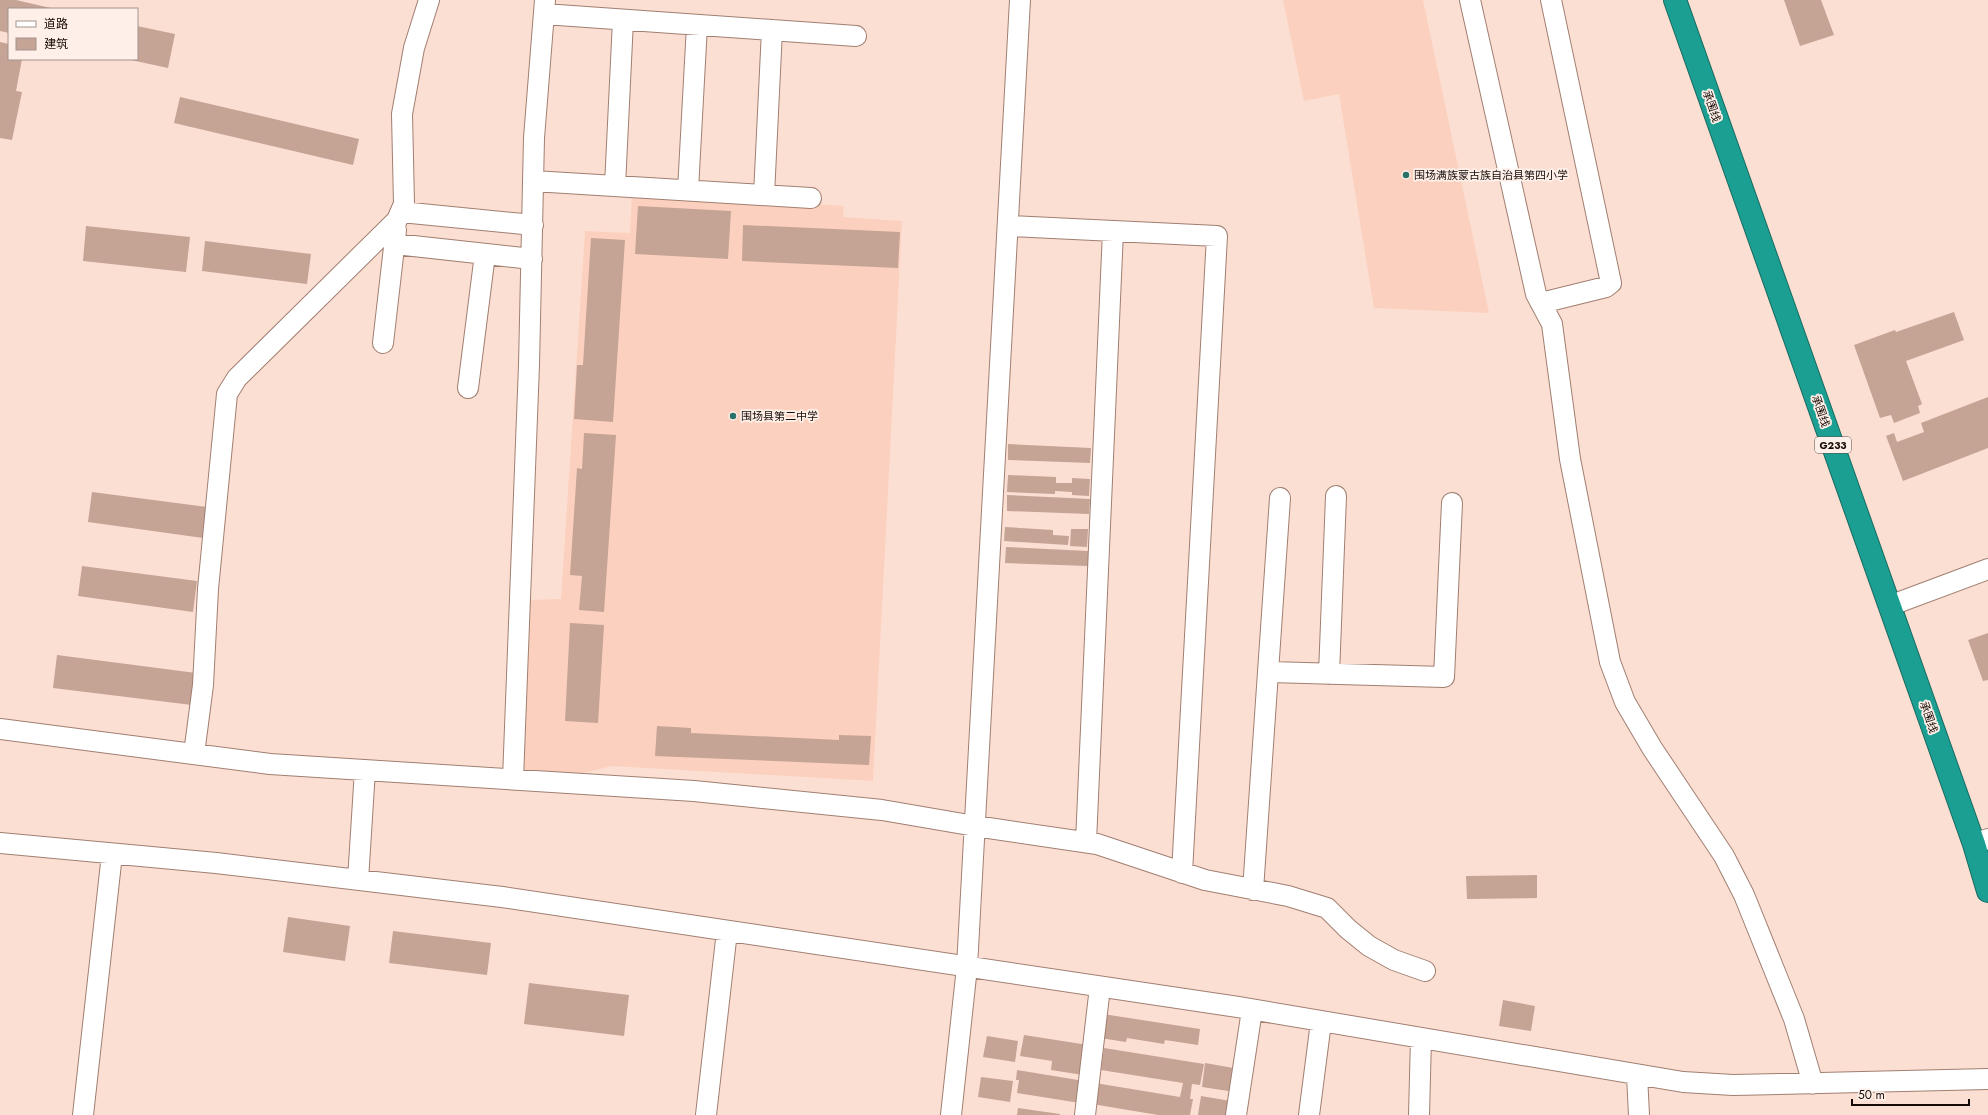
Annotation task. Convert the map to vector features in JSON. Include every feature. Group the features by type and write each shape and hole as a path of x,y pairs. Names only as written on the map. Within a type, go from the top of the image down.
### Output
{"highway":[{"name":"承围线","path":"1675,0 1890,606 1981,841 1988,891"}],"street":[{"path":"383,343 399,216 404,204 402,114 414,48 429,0"},
{"path":"951,1115 967,967 1009,226 1020,0"},
{"path":"1470,0 1536,294 1552,324 1570,459 1610,662 1625,702 1652,748 1724,856 1744,895 1794,1019 1813,1084"},
{"path":"1541,303 1606,287 1611,283 1551,0"},
{"path":"513,778 532,259 534,138 545,7 623,20 856,36"},
{"path":"615,186 623,20"},
{"path":"688,190 697,25"},
{"path":"764,195 772,30"},
{"path":"533,181 811,198"},
{"path":"194,754 203,685 208,588 227,394 237,378 399,216 533,225"},
{"path":"1009,226 1217,236 1182,873"},
{"path":"1086,842 1113,231"},
{"path":"395,244 532,259"},
{"path":"468,388 484,254"},
{"path":"1330,674 1336,496"},
{"path":"1252,890 1280,498"},
{"path":"1268,672 1444,677 1452,503"},
{"path":"1890,606 1988,569"},
{"path":"0,729 270,764 513,778 694,791 882,810 975,826 1086,842 1205,880 1288,896 1327,908 1348,929 1369,946 1394,960 1425,971"},
{"path":"358,880 365,770"},
{"path":"0,843 216,863 502,897 1252,1010 1682,1082 1733,1085 1988,1079"},
{"path":"83,1115 112,854"},
{"path":"706,1115 727,931"},
{"path":"1085,1115 1100,987"},
{"path":"1236,1115 1252,1010"},
{"path":"1309,1115 1321,1022"},
{"path":"1419,1115 1421,1038"},
{"path":"1637,1075 1639,1115"}],"shaded area":[{"name":"围场满族蒙古族自治县第四小学","path":"1283,0 1423,0 1489,313 1374,308 1339,94 1304,101"},
{"name":"围场县第二中学","path":"632,192 844,206 843,217 902,221 873,781 612,766 583,773 523,772 528,600 561,599 585,231 630,233"}],"building":[{"path":"0,0 16,0 51,8 8,8 8,33 0,31"},
{"path":"1784,0 1821,0 1834,35 1800,46"},
{"path":"138,26 175,34 168,68 131,60 138,60"},
{"path":"0,42 8,44 8,60 22,60 16,91 22,92 12,140 0,138"},
{"path":"180,97 359,139 353,165 174,123"},
{"path":"638,206 731,211 728,259 635,254"},
{"path":"743,225 900,232 898,268 742,261"},
{"path":"86,226 190,237 186,272 83,261"},
{"path":"591,238 625,240 613,422 574,419 577,365 583,365"},
{"path":"205,241 311,254 307,284 202,271"},
{"path":"1954,312 1964,340 1906,361 1922,404 1918,406 1920,413 1894,423 1891,415 1880,418 1854,345 1895,330 1896,332"},
{"path":"1988,397 1988,448 1903,481 1886,436 1894,433 1897,442 1924,432 1921,423"},
{"path":"584,433 616,435 604,612 579,610 582,576 570,575 577,468 582,469"},
{"path":"1008,444 1091,448 1090,463 1008,460"},
{"path":"1008,475 1056,477 1056,483 1072,483 1072,478 1090,479 1089,496 1072,495 1072,492 1055,491 1055,494 1007,492"},
{"path":"92,492 207,507 203,538 88,522"},
{"path":"1007,495 1090,499 1089,514 1007,511"},
{"path":"1005,527 1053,530 1053,535 1069,536 1068,545 1004,541"},
{"path":"1071,529 1088,529 1087,547 1070,546"},
{"path":"1006,547 1088,551 1088,566 1005,563"},
{"path":"82,566 197,581 193,612 78,596"},
{"path":"570,623 604,625 598,723 565,721"},
{"path":"1988,633 1988,680 1983,681 1968,640"},
{"path":"57,655 196,673 192,705 53,688"},
{"path":"657,726 691,728 691,733 839,740 839,735 871,736 869,765 655,756"},
{"path":"1537,875 1537,898 1467,899 1466,876"},
{"path":"288,917 350,926 345,961 283,952"},
{"path":"393,931 491,943 487,975 389,963"},
{"path":"529,983 629,995 624,1036 524,1024"},
{"path":"1503,1000 1535,1006 1531,1031 1499,1026"},
{"path":"1103,1014 1200,1029 1198,1045 1165,1040 1164,1044 1127,1038 1126,1042 1100,1038"},
{"path":"1024,1035 1088,1045 1083,1075 1051,1070 1052,1061 1020,1056"},
{"path":"987,1036 1018,1041 1015,1062 983,1057"},
{"path":"1104,1048 1204,1064 1200,1085 1192,1084 1190,1099 1193,1099 1190,1115 1158,1115 1092,1104 1095,1083 1180,1097 1183,1083 1101,1070"},
{"path":"1205,1063 1239,1069 1235,1092 1202,1087"},
{"path":"1017,1070 1084,1081 1080,1103 1017,1093 1019,1080 1016,1080"},
{"path":"981,1077 1013,1081 1010,1102 978,1097"},
{"path":"1201,1096 1231,1101 1229,1115 1198,1115"},
{"path":"1018,1108 1060,1114 1060,1115 1017,1115"}],"place":[{"name":"围场满族蒙古族自治县第四小学","path":"1406,175"},
{"name":"围场县第二中学","path":"733,416"}]}
